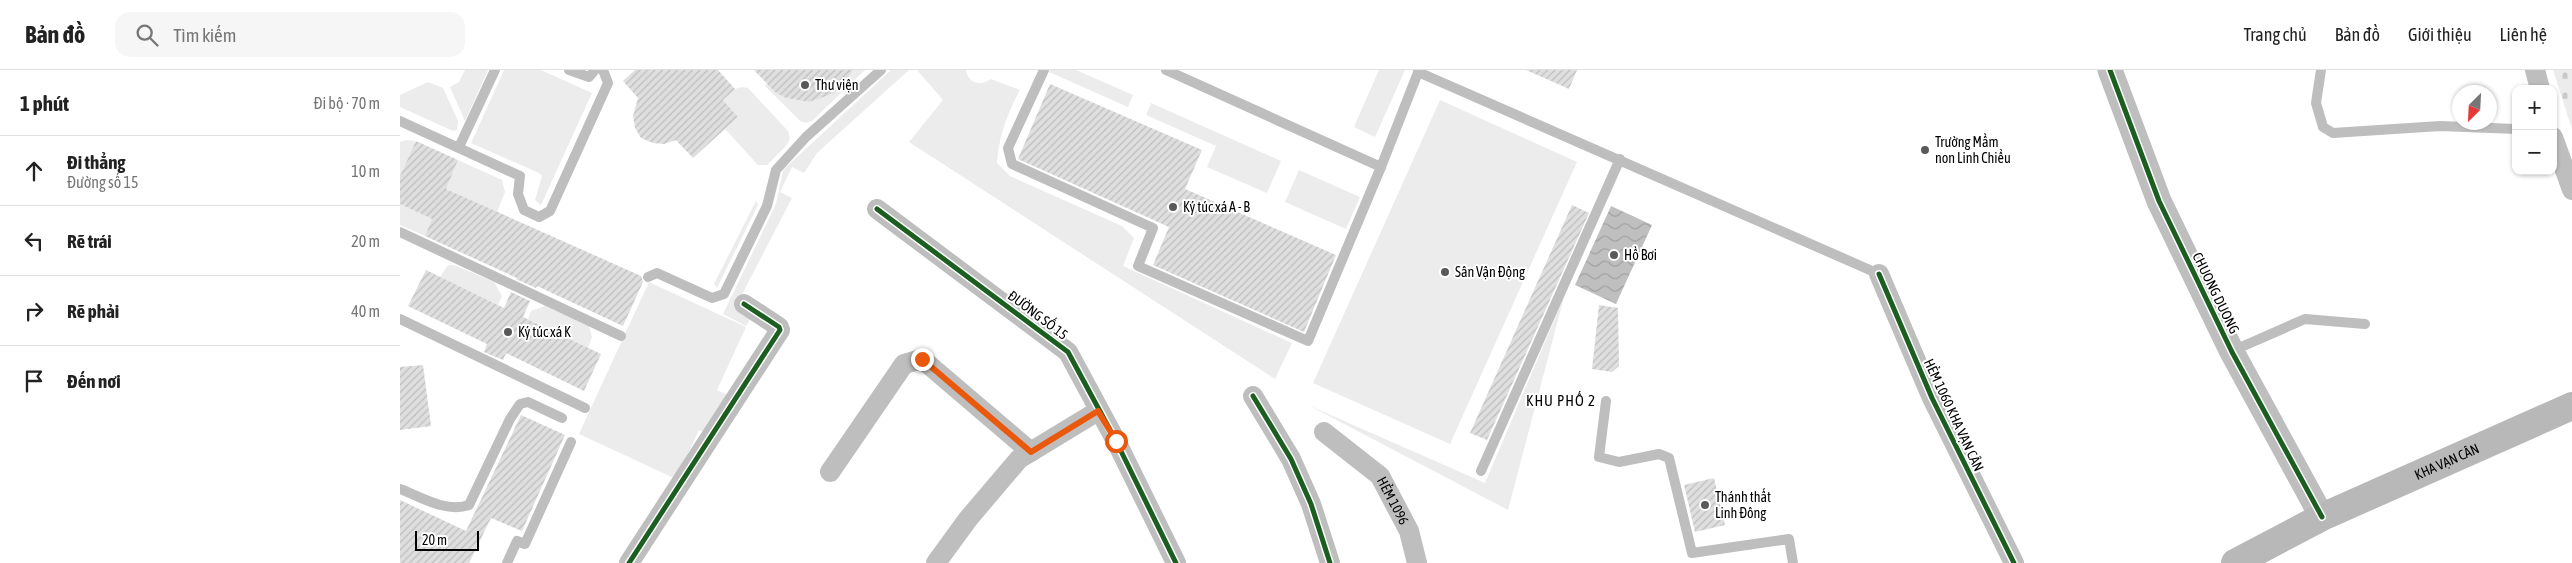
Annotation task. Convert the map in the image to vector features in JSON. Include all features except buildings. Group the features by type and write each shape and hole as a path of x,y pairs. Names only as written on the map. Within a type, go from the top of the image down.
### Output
{"main road":[{"name":"KHA VẠN CÂN","path":"2248,560 2322,517 2572,406"}],"street":[{"name":"CHUONG DUONG","path":"2110,70 2160,201 2232,352 2322,517"},
{"path":"2535,70 2539,85"},
{"path":"2557,147 2572,190"},
{"name":"ĐƯỜNG SỐ 15","path":"877,209 1068,352 1098,411 1116,441 1176,563"},
{"name":"HẺM 1060 KHA VẠN CÂN","path":"1878,274 1932,398 2014,563"},
{"path":"629,563 780,330 779,327 744,304"},
{"path":"830,472 904,364 922,359 1031,452"},
{"path":"1253,396 1291,459 1310,504 1330,563"},
{"path":"936,563 968,520 1019,460 1098,411"},
{"name":"HẺM 1096","path":"1324,432 1380,476 1409,531 1416,563"}],"lane":[{"path":"458,147 495,70"},
{"path":"569,70 589,77 595,70"},
{"path":"400,121 520,176 518,194 524,210 539,217 550,210 608,83 603,70"},
{"path":"648,277 657,273 712,298 724,294 767,206 776,170 806,137 881,70"},
{"path":"1044,70 1008,148 1012,164 1153,228 1138,266 1308,341 1382,167 1419,71 1878,274"},
{"path":"1166,70 1382,167"},
{"path":"2321,70 2316,104 2323,127 2333,133 2440,126 2512,128"},
{"path":"1481,471 1620,159"},
{"path":"400,232 621,336"},
{"path":"400,318 585,408"},
{"path":"2232,352 2305,319 2365,324"},
{"path":"1606,401 1599,457 1619,462 1659,454 1669,458 1692,553 1789,540 1793,563"},
{"path":"400,489 441,505 459,508 468,504 510,419 520,404 528,402 562,418"},
{"path":"507,563 517,541 525,544 571,442"}],"green space":[{"path":"465,70 488,70 465,121 450,87 459,82"},
{"path":"504,70 541,70 592,93 541,205 535,200 542,176 539,173 471,143"},
{"path":"850,70 865,70 812,121 806,123 800,121 765,86 767,83 786,98 809,102 832,94 841,87"},
{"path":"891,70 909,70 817,153 804,173 792,167 780,192 792,198 736,306 751,318 746,326 723,314 776,204 783,170"},
{"path":"917,70 966,70 967,75 972,81 983,83 991,79 1020,90 1004,125 997,163 1010,176 1122,226 1134,238 1123,266 1292,343 1275,379 909,142 943,100"},
{"path":"1050,70 1076,70 1133,95 1128,107 1049,72"},
{"path":"1379,70 1405,70 1375,137 1354,127"},
{"path":"2553,70 2572,70 2572,129"},
{"path":"428,82 443,88 458,121 457,130 453,131 400,107 400,95"},
{"path":"748,88 788,131 790,138 787,145 767,165 758,165 725,129 738,117 723,100 735,89"},
{"name":"Sân Vận Động","path":"1440,100 1577,162 1450,444 1313,383"},
{"path":"1151,103 1281,161 1267,193 1207,167 1216,146 1146,115"},
{"path":"406,140 416,141 400,176 400,142"},
{"path":"458,160 502,180 505,192 497,212 446,189"},
{"path":"1299,170 1360,197 1346,229 1285,202"},
{"path":"756,201 758,205 717,288 714,284"},
{"path":"400,204 432,219 425,236 400,225"},
{"path":"448,265 454,265 494,282 502,296 498,305 440,277"},
{"path":"649,282 746,327 717,390 732,397 708,434 699,430 676,479 579,434"},
{"path":"1564,297 1508,510 1308,405 1485,483"},
{"path":"545,306 589,326 592,337 588,348 528,319 531,311"}],"water":[{"name":"Hồ Bơi","path":"1611,206 1652,225 1616,304 1575,285"}],"cycle path":[{"path":"2110,70 2159,201 2232,352 2322,517"},
{"path":"877,209 1068,352 1116,441 1176,563"},
{"path":"1879,274 1932,398 2014,563"},
{"path":"629,563 780,330 779,327 744,304"},
{"path":"1253,396 1291,459 1311,504 1330,563"}],"place":[{"name":"Thư viện","path":"805,85"},
{"name":"Trường Mầm non Linh Chiểu","path":"1925,150"},
{"name":"Ký túc xá A - B","path":"1173,207"},
{"name":"Hồ Bơi","path":"1614,255"},
{"name":"Sân Vận Động","path":"1445,272"},
{"name":"Ký túc xá K","path":"508,332"},
{"name":"Thánh thất Linh Đông","path":"1705,505"}],"district":[{"name":"KHU PHỐ 2","path":"1561,400"}],"route":[{"path":"922,359 1031,452 1098,411 1116,441"}]}
